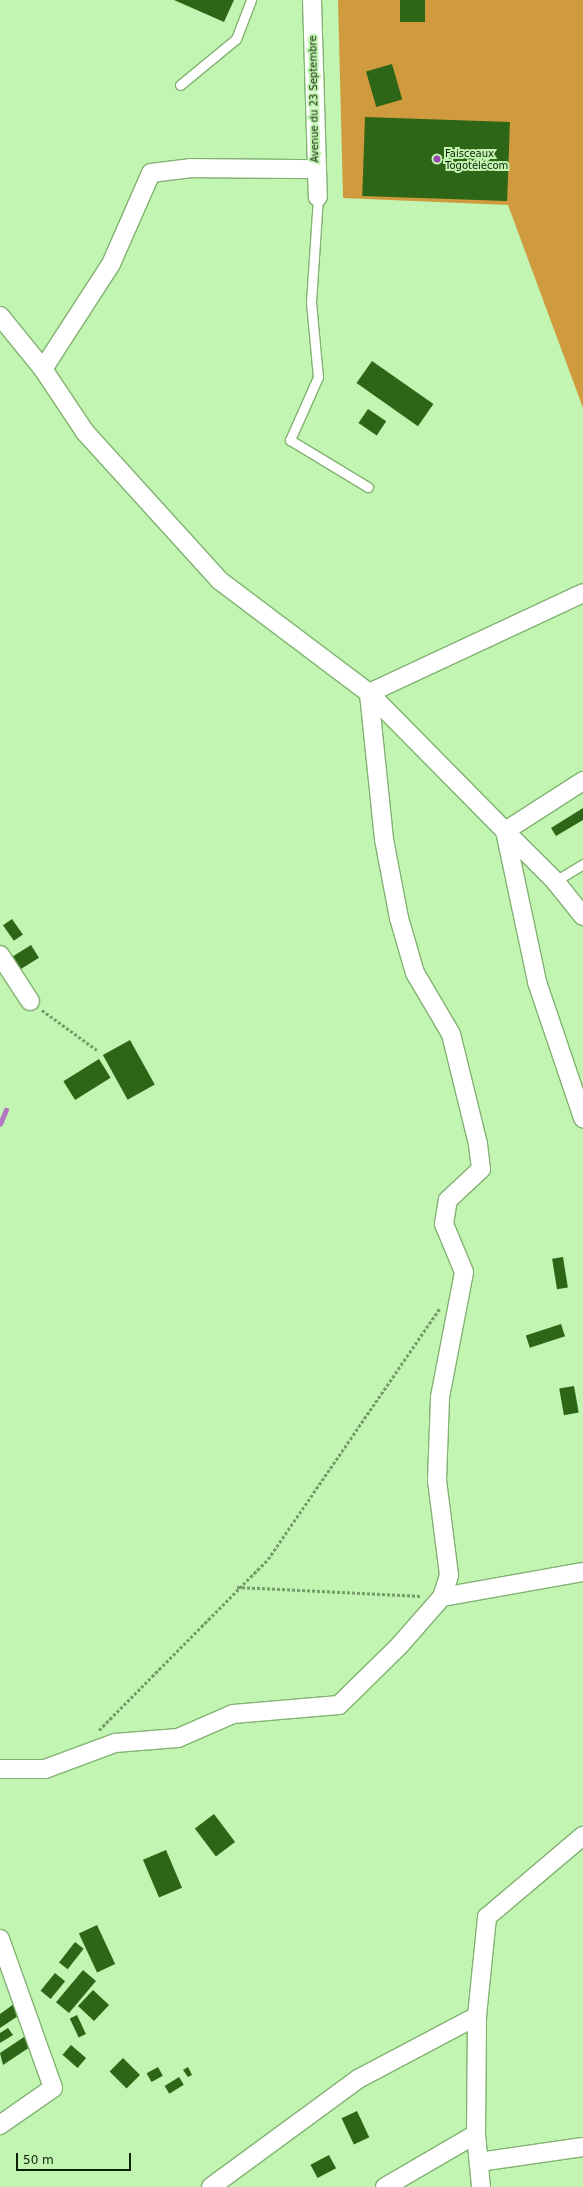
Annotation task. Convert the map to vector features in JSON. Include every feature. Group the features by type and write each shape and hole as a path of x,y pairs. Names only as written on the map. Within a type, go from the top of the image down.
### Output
{"street":[{"name":"Avenue du 23 Septembre","path":"312,0 318,197"},
{"path":"43,369 111,264 151,173 190,168 316,169"},
{"path":"0,316 43,369 85,432 219,580 369,693 555,881 583,916"},
{"path":"369,693 583,593"},
{"path":"0,1769 45,1769 115,1743 178,1738 233,1714 339,1705 399,1646 442,1597 449,1575 437,1480 440,1397 464,1272 444,1224 448,1200 481,1168 478,1144 451,1034 415,973 400,918 384,839 369,693"},
{"path":"505,831 583,781"},
{"path":"505,831 537,982 583,1118"},
{"path":"0,955 30,1001"},
{"path":"442,1597 583,1572"},
{"path":"481,2187 476,2134 477,2016 487,1917 583,1836"},
{"path":"0,1939 53,2088 0,2124"},
{"path":"211,2187 358,2079 477,2016"},
{"path":"384,2187 476,2134"},
{"path":"479,2162 583,2147"}],"lane":[{"path":"180,85 236,39 252,0"},
{"path":"318,197 311,302 318,377 290,440 368,488"},
{"path":"555,881 583,864"}],"path":[{"path":"30,1001 97,1050"},
{"path":"93,1736 237,1587 268,1558 442,1305"},
{"path":"237,1587 442,1597"}],"shaded area":[{"path":"338,0 583,0 583,408 508,205 343,198"}],"building":[{"path":"174,0 234,0 224,22"},
{"path":"400,0 425,0 425,22 400,22"},
{"path":"392,64 402,100 376,107 366,71"},
{"name":"Faisceaux Togotélécom","path":"365,117 510,122 507,201 362,196"},
{"path":"372,361 433,404 418,426 357,383"},
{"path":"368,409 386,421 377,435 358,423"},
{"path":"583,808 583,820 556,836 551,828"},
{"path":"12,919 23,935 14,941 3,925"},
{"path":"31,945 39,958 19,970 11,958"},
{"path":"130,1040 155,1085 128,1100 103,1055"},
{"path":"99,1059 111,1078 75,1100 63,1081"},
{"path":"563,1257 568,1288 557,1289 552,1259"},
{"path":"561,1324 565,1336 530,1348 526,1335"},
{"path":"574,1386 579,1413 564,1415 559,1389"},
{"path":"214,1814 235,1842 216,1856 195,1828"},
{"path":"166,1850 182,1888 159,1898 143,1860"},
{"path":"97,1925 115,1964 97,1972 79,1933"},
{"path":"75,1942 84,1949 68,1969 59,1962"},
{"path":"83,1970 96,1981 69,2013 56,2002"},
{"path":"55,1973 65,1981 51,1999 41,1991"},
{"path":"93,1990 109,2005 94,2021 78,2006"},
{"path":"14,2004 21,2014 0,2028 0,2014"},
{"path":"77,2015 86,2034 79,2037 70,2018"},
{"path":"8,2028 13,2035 0,2043 0,2033"},
{"path":"24,2037 30,2047 3,2065 0,2053"},
{"path":"71,2045 86,2058 78,2068 62,2055"},
{"path":"123,2058 140,2075 127,2088 110,2071"},
{"path":"158,2067 163,2076 151,2082 147,2073"},
{"path":"188,2067 192,2075 188,2077 183,2070"},
{"path":"179,2077 184,2085 169,2094 165,2086"},
{"path":"357,2111 369,2137 354,2144 342,2118"},
{"path":"329,2155 336,2168 318,2178 310,2165"}],"waterway":[{"path":"0,1124 6,1110"}],"place":[{"name":"Faisceaux Togotélécom","path":"437,159"}]}
